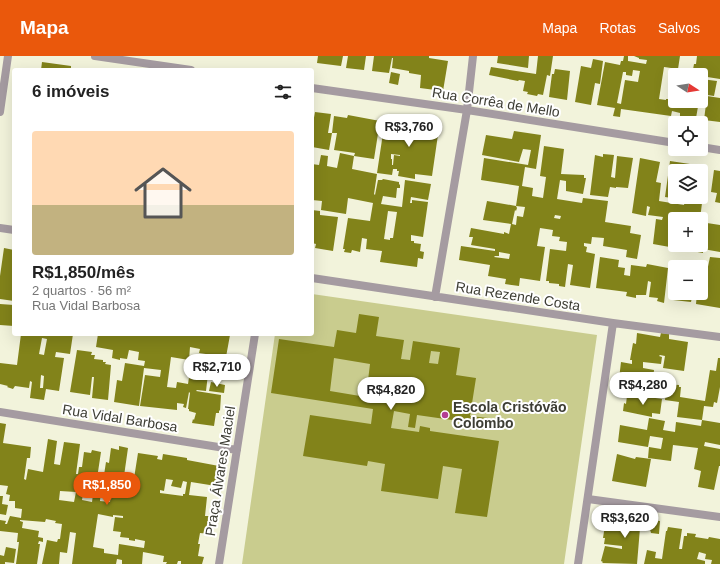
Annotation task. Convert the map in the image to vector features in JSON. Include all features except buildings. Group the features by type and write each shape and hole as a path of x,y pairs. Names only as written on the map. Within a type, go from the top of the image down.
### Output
{"street":[{"path":"0,112 8,56"},
{"path":"95,56 177,68"},
{"path":"435,297 467,110 473,56"},
{"name":"Rua Corrêa de Mello","path":"314,88 467,110 668,142"},
{"path":"708,148 720,150"},
{"path":"0,228 12,230"},
{"name":"Rua Rezende Costa","path":"314,278 613,323 720,337"},
{"path":"578,564 613,323"},
{"name":"Praça Álvares Maciel","path":"219,564 255,336"},
{"name":"Rua Vidal Barbosa","path":"0,412 237,450"},
{"path":"588,499 720,517"}],"green space":[{"path":"314,294 597,335 564,564 242,564 275,336 314,336"}],"place":[{"name":"Escola Cristóvão Colombo","path":"445,415"}]}
